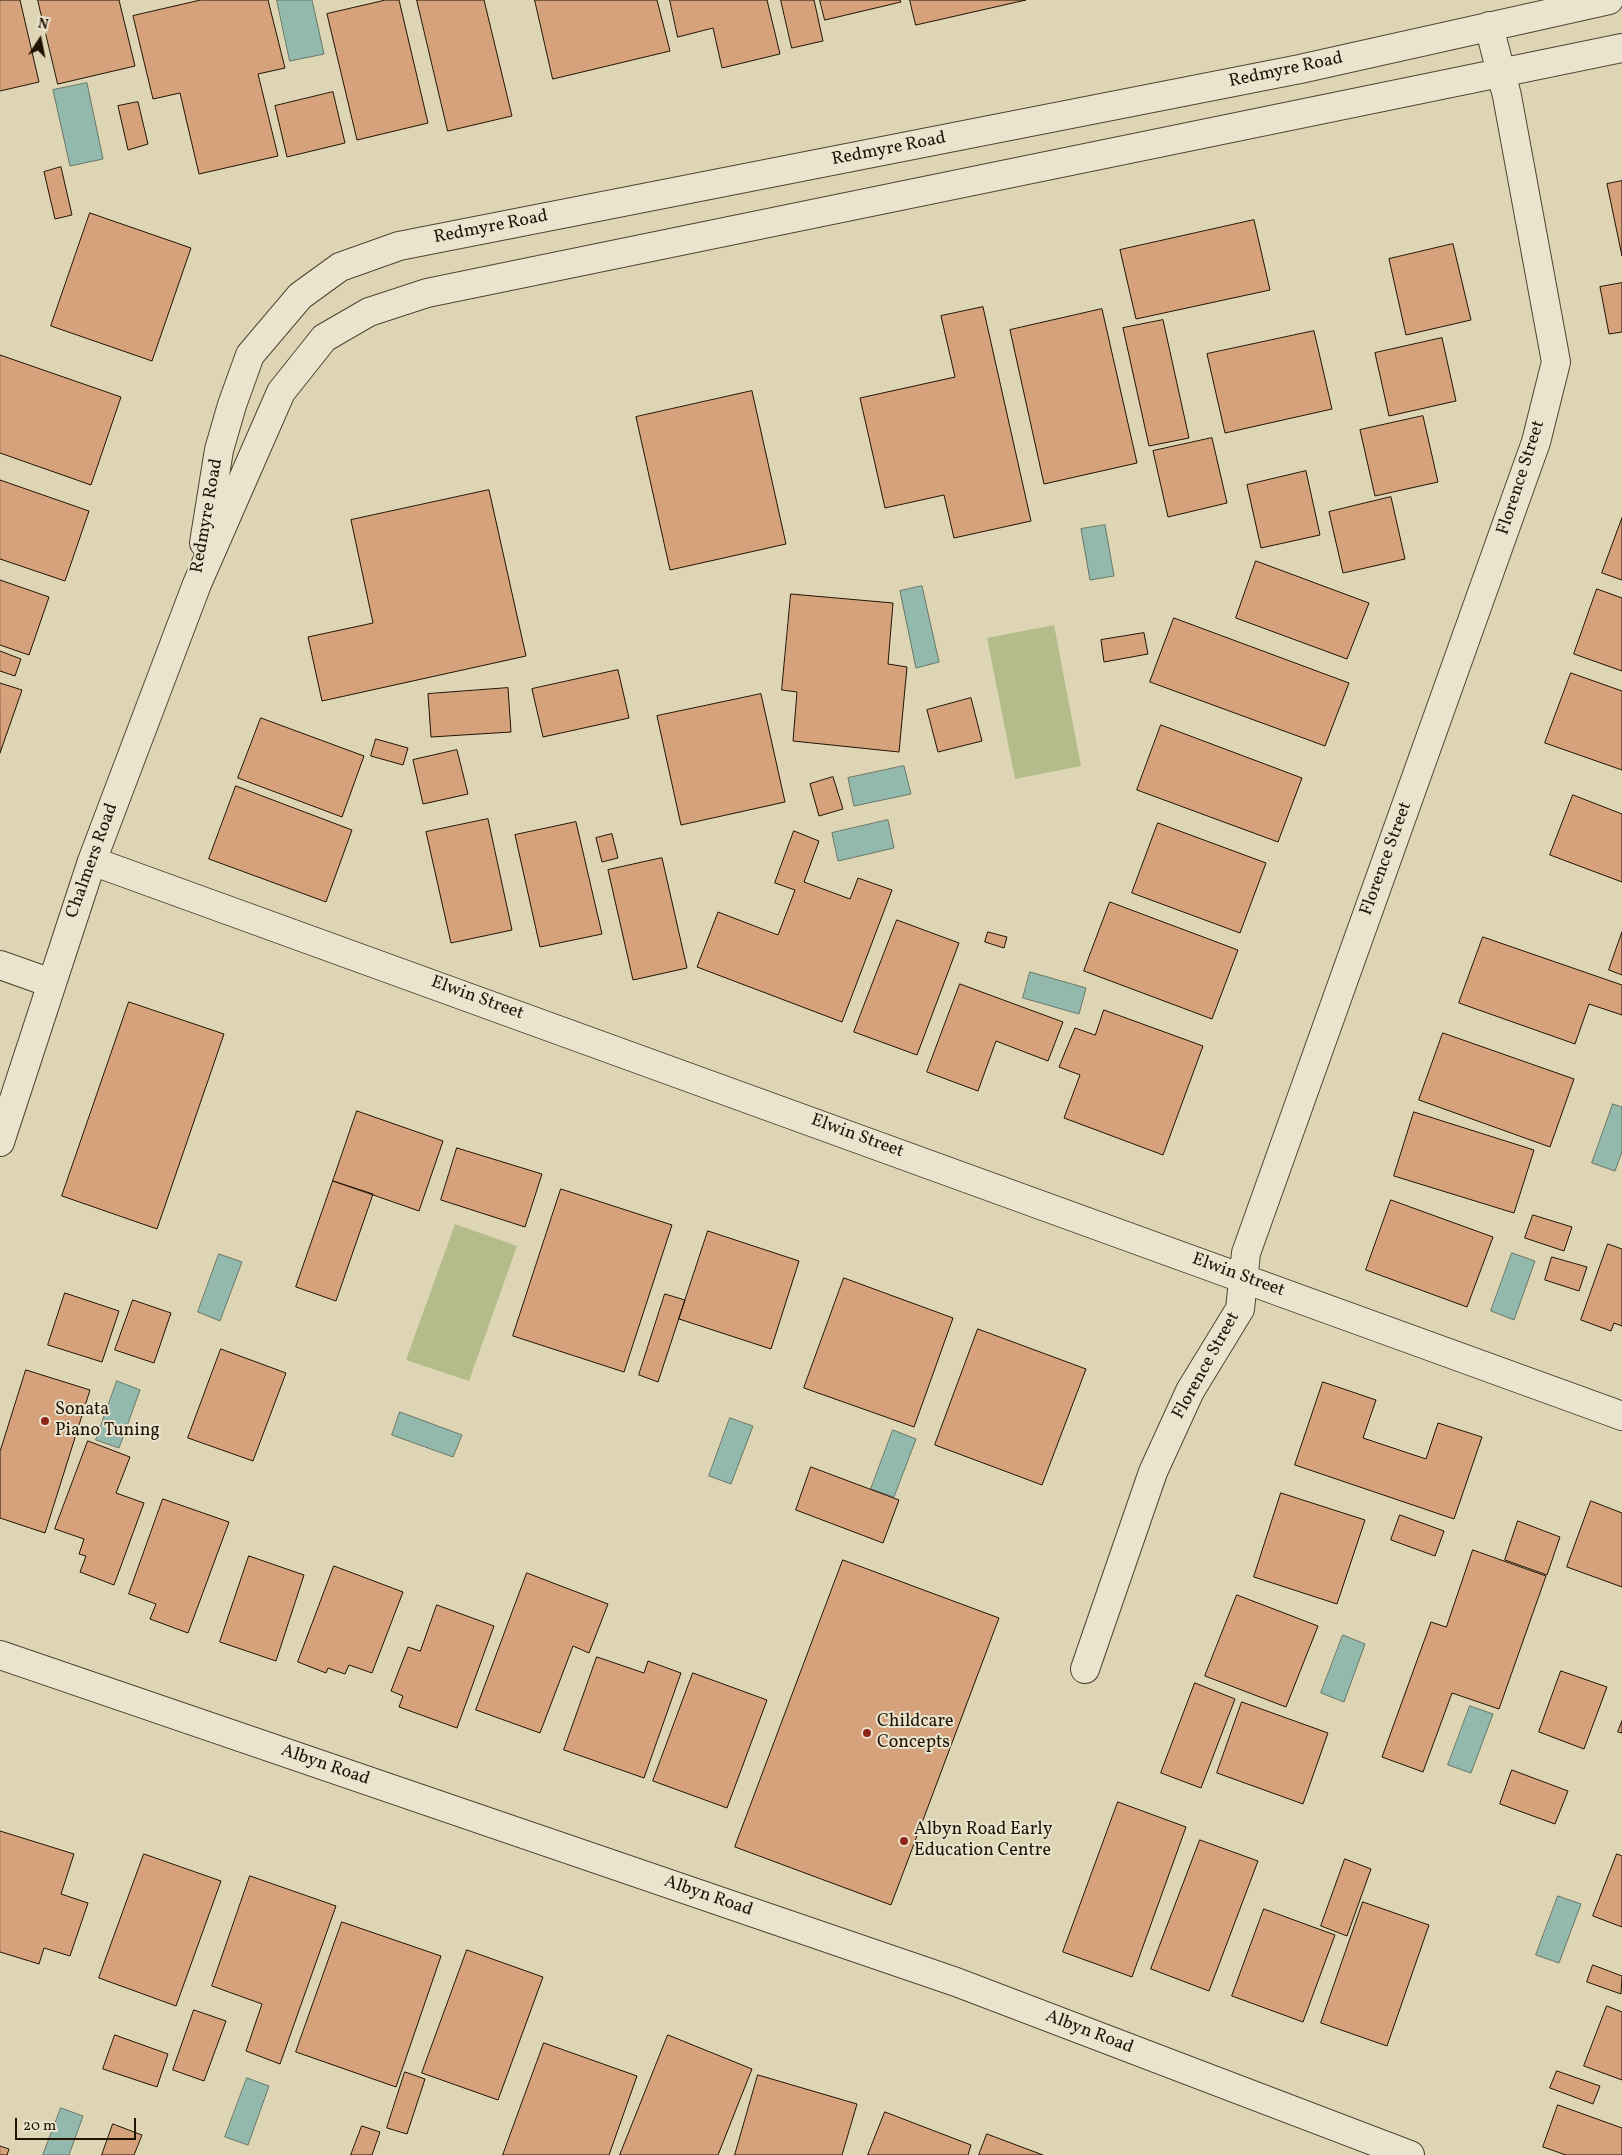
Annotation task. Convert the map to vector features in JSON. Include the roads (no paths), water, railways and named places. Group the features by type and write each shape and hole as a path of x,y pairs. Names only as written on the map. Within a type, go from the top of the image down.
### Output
{"street":[{"name":"Redmyre Road","path":"197,584 219,450 250,355 300,296 340,267 399,246 1290,71 1609,0"},
{"name":"Florence Street","path":"1084,1669 1153,1472 1190,1391 1240,1309 1246,1253 1536,442 1556,362 1502,74 1489,26"},
{"name":"Redmyre Road","path":"197,584 281,392 324,338 369,312 427,293 1622,48"},
{"name":"Chalmers Road","path":"0,1142 92,861 197,584"},
{"name":"Elwin Street","path":"92,861 1622,1416"},
{"path":"0,966 52,983"},
{"name":"Albyn Road","path":"0,1656 956,1982 1410,2155"}],"water":[{"path":"277,0 312,0 324,54 290,61"},
{"path":"87,83 103,159 70,166 53,90"},
{"path":"1105,525 1114,576 1090,580 1081,529"},
{"path":"922,586 939,662 916,668 900,591"},
{"path":"904,766 911,794 854,806 848,778"},
{"path":"888,820 894,848 838,861 832,833"},
{"path":"1030,972 1086,988 1079,1014 1023,998"},
{"path":"1613,1104 1622,1107 1622,1152 1615,1171 1592,1163"},
{"path":"1512,1253 1535,1261 1514,1320 1491,1311"},
{"path":"219,1254 242,1262 220,1321 198,1312"},
{"path":"117,1381 140,1390 119,1448 96,1440"},
{"path":"400,1412 462,1435 453,1457 392,1435"},
{"path":"730,1418 753,1426 731,1484 709,1476"},
{"path":"893,1430 916,1439 894,1497 871,1489"},
{"path":"1343,1635 1365,1644 1344,1702 1321,1693"},
{"path":"1470,1706 1493,1714 1471,1773 1448,1765"},
{"path":"1558,1896 1581,1904 1559,1963 1536,1955"},
{"path":"247,2078 269,2086 248,2145 225,2137"},
{"path":"61,2108 83,2116 69,2155 43,2155"}],"place":[{"name":"Sonata Piano Tuning","path":"45,1421"},
{"name":"Childcare Concepts","path":"867,1733"},
{"name":"Albyn Road Early Education Centre","path":"904,1841"}]}
